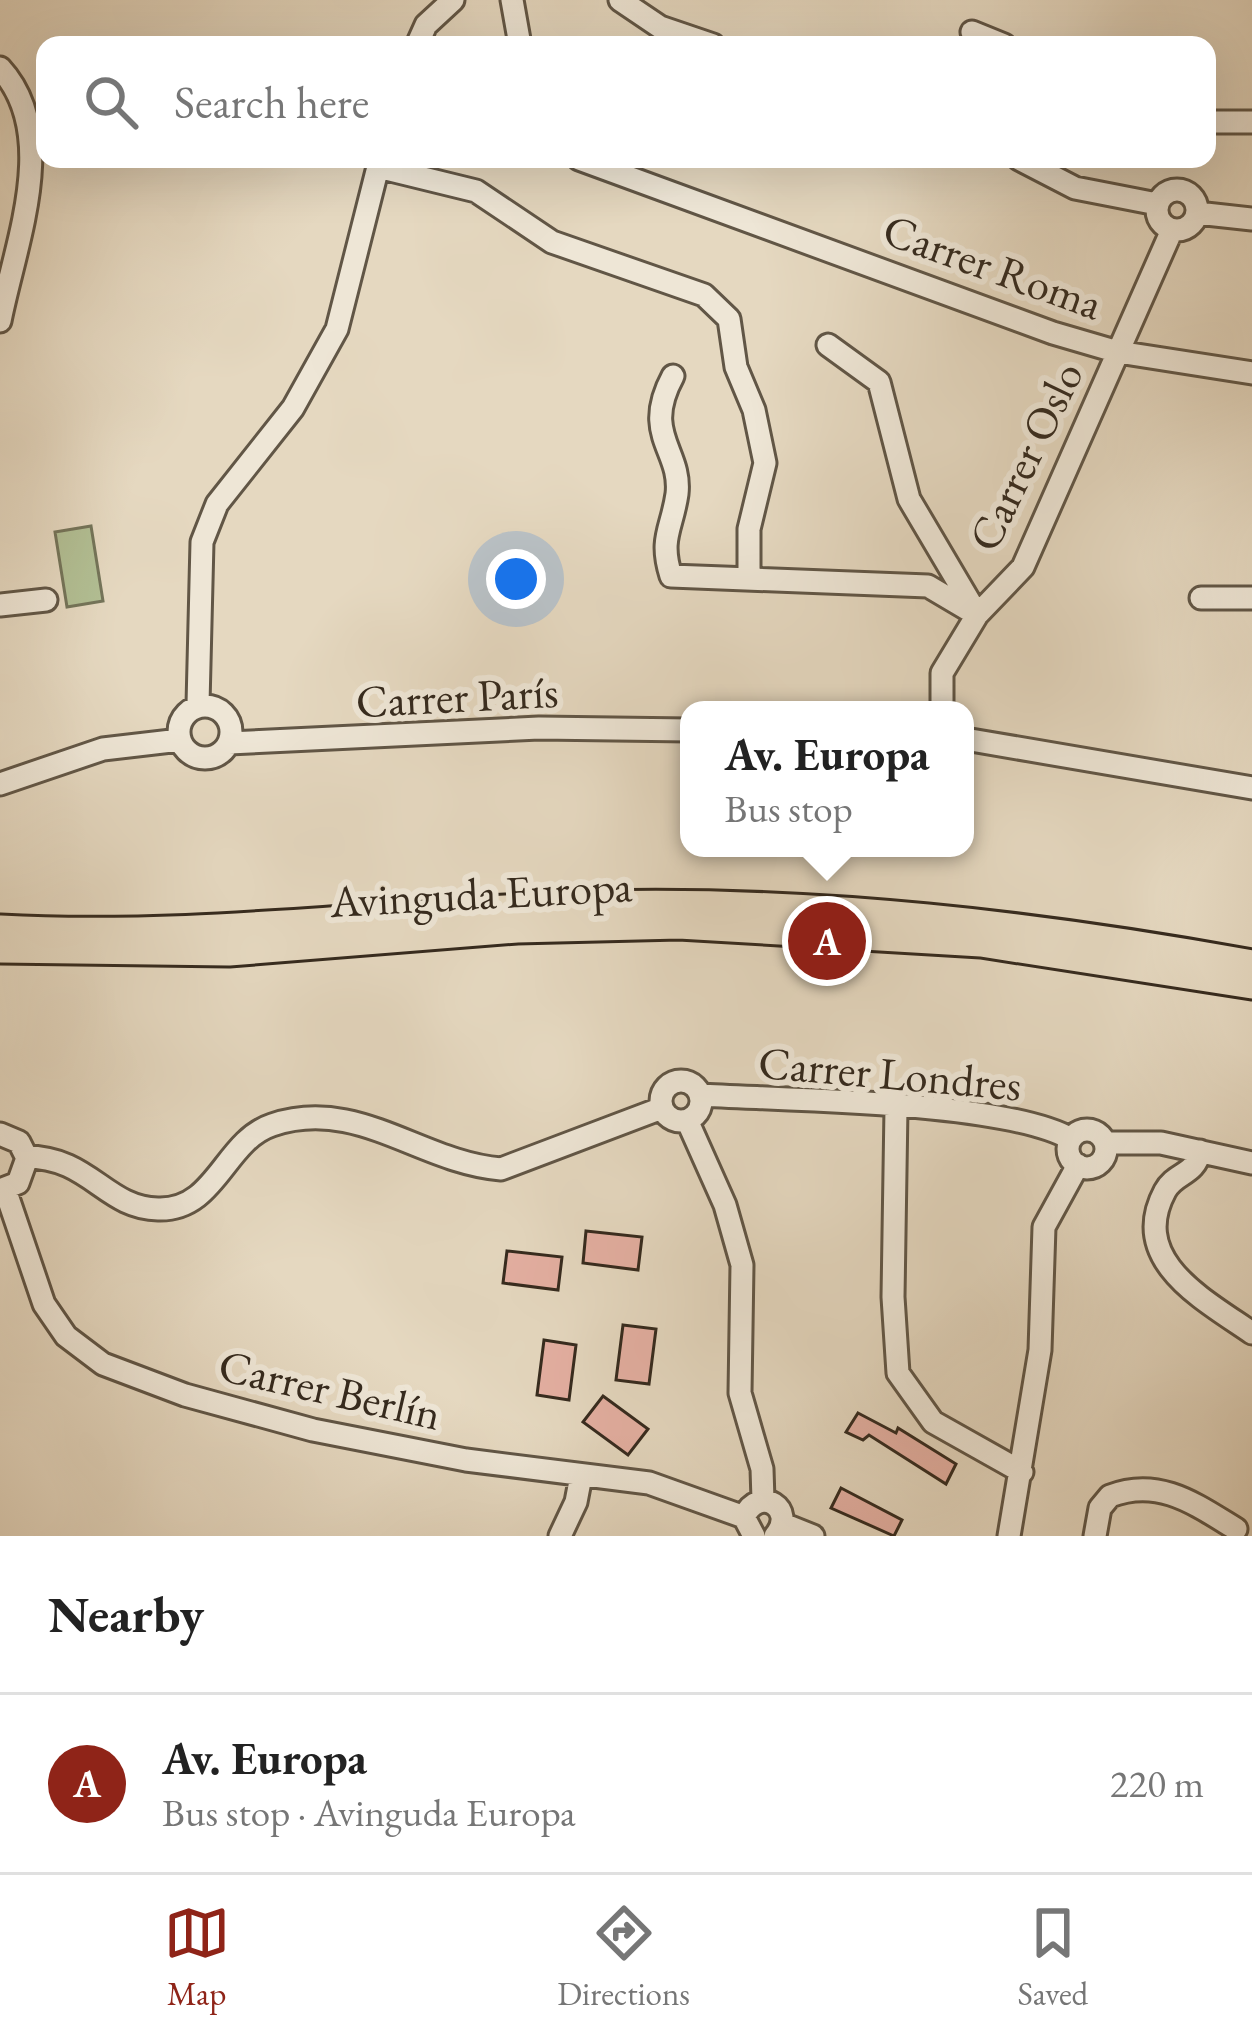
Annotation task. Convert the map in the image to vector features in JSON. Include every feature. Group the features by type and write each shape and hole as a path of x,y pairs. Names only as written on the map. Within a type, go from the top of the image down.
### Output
{"main road":[{"name":"Avinguda Europa","path":"0,928 241,930 793,907 1060,932 1252,964"},
{"name":"Avinguda Europa","path":"0,949 229,952 566,917 857,932 1100,958 1252,986"}],"street":[{"path":"421,36 453,0"},
{"path":"512,0 518,36"},
{"path":"620,0 660,27 686,36"},
{"path":"972,32 982,36"},
{"path":"0,68 25,106 32,141 0,321"},
{"path":"1216,122 1252,122"},
{"path":"198,704 220,711 228,720 229,743 209,758 189,753 180,740 184,717 198,704 202,542 217,504 292,408 337,329 378,168"},
{"path":"396,168 476,191 552,242 704,295 729,320 736,367 754,410 765,463 749,529 749,579"},
{"name":"Carrer Roma","path":"604,168 1118,352 1252,374"},
{"path":"1037,168 1076,188 1157,204"},
{"path":"1178,189 1195,200 1197,213 1191,225 1172,230 1161,223 1157,204 1165,193 1178,189"},
{"path":"1197,213 1252,219"},
{"name":"Carrer Oslo","path":"939,701 942,673 977,615 1023,567 1172,230"},
{"path":"828,345 879,382 909,499 977,615"},
{"path":"673,376 659,402 665,450 678,489 662,548 671,576 928,586 977,615"},
{"path":"1201,598 1252,598"},
{"path":"0,605 46,600"},
{"name":"Carrer París","path":"229,743 539,728 680,730"},
{"path":"0,784 104,749 180,740"},
{"path":"974,741 1252,788"},
{"path":"674,1082 686,1082 700,1095 700,1108 687,1120 672,1119 662,1108 664,1091 674,1082"},
{"name":"Carrer Londres","path":"700,1095 1022,1122 1070,1139"},
{"path":"26,1156 67,1161 124,1201 166,1210 206,1191 249,1138 281,1123 356,1120 475,1166 501,1169 662,1108"},
{"path":"896,1108 893,1297 898,1373 933,1422 1022,1472"},
{"path":"687,1120 725,1205 742,1265 740,1393 762,1469 764,1500"},
{"path":"1078,1166 1070,1156 1070,1139 1087,1130 1105,1143 1133,1141 1252,1163"},
{"path":"0,1134 19,1142 26,1156 23,1176 3,1189"},
{"path":"1078,1166 1101,1162 1105,1143"},
{"path":"1200,1151 1194,1170 1164,1193 1153,1227 1154,1245 1168,1270 1252,1333"},
{"path":"1009,1536 1043,1324 1044,1227 1078,1166"},
{"name":"Carrer Berlín","path":"3,1189 51,1315 65,1336 103,1364 185,1395 313,1430 581,1477 662,1486 749,1526"},
{"path":"560,1536 581,1477"},
{"path":"1095,1536 1100,1508 1110,1496 1146,1490 1181,1496 1236,1529"},
{"path":"749,1526 750,1505 764,1500 780,1507 779,1530 813,1536"}],"green space":[{"path":"91,526 103,601 67,607 55,532"}],"building":[{"path":"586,1231 642,1237 638,1270 583,1263"},
{"path":"507,1251 562,1257 558,1290 503,1283"},
{"path":"623,1325 656,1329 649,1384 616,1380"},
{"path":"544,1340 576,1345 569,1400 537,1395"},
{"path":"603,1396 648,1429 628,1455 583,1422"},
{"path":"858,1413 896,1433 898,1428 956,1464 946,1484 869,1435 863,1440 846,1432"},
{"path":"841,1488 902,1520 894,1536 831,1508"}],"place":[{"name":"Av. Europa","path":"827,941"}]}
